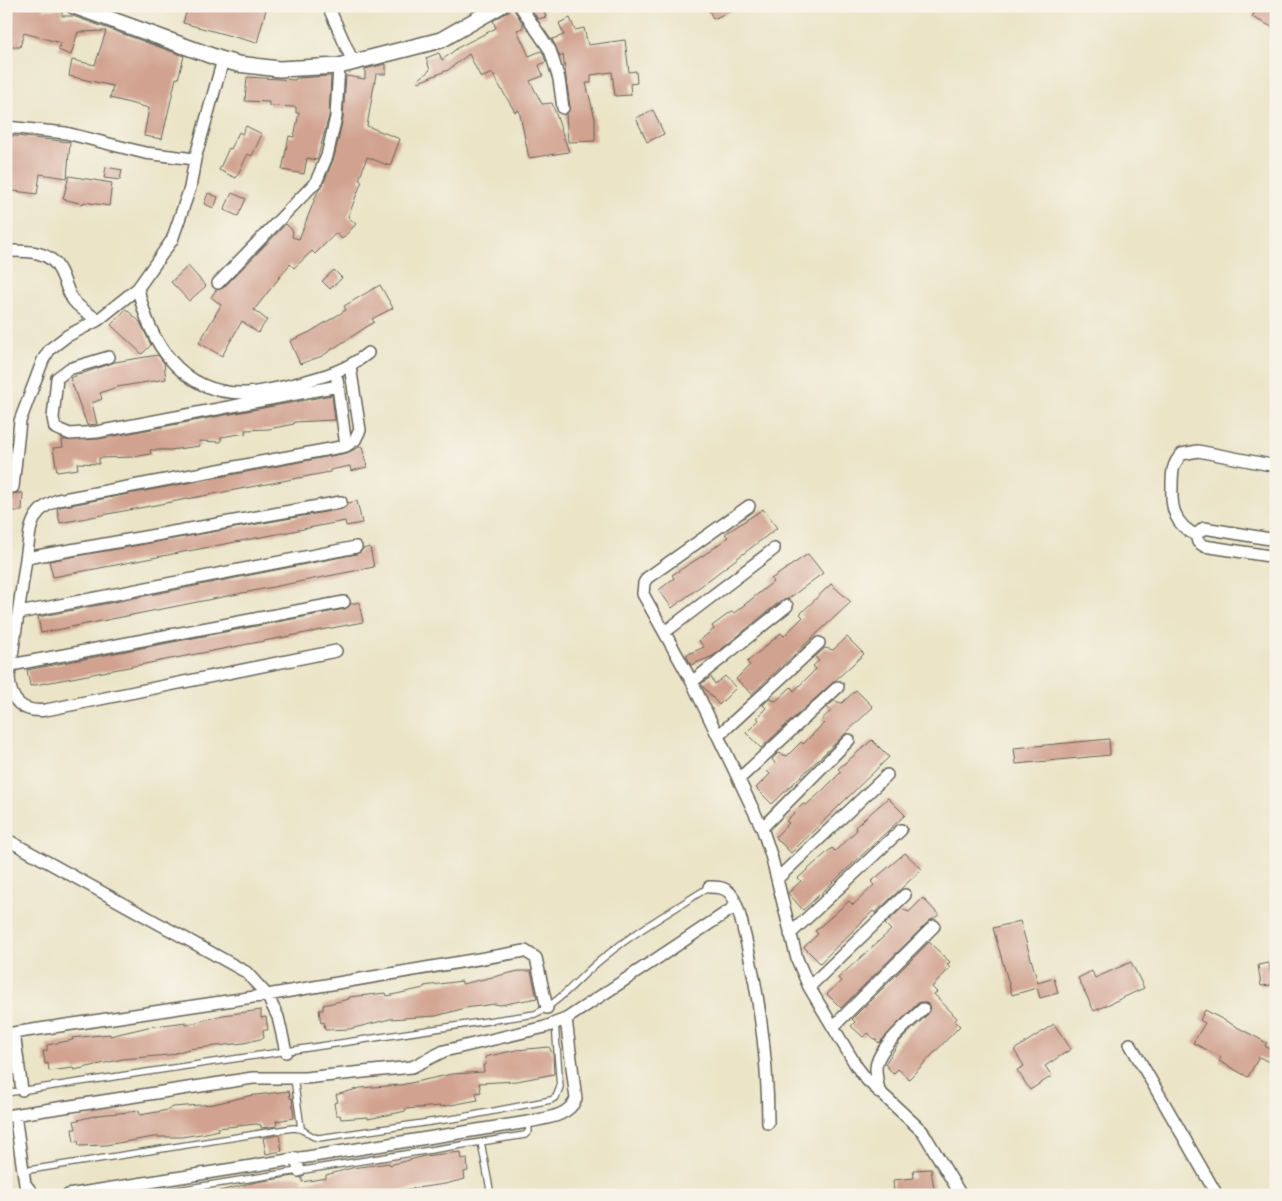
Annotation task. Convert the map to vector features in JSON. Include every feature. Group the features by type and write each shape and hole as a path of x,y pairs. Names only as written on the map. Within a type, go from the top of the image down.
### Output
{"street":[{"path":"74,6 223,60 238,64 280,69 346,64 441,40 500,6"},
{"path":"218,283 272,230 316,182 327,156 346,64 328,6"},
{"path":"520,6 550,50 559,79 563,108"},
{"path":"13,487 20,421 43,360 50,349 67,336 98,320 138,288 172,240 190,188 195,159 223,60"},
{"path":"6,127 66,133 145,153 195,159"},
{"path":"8,251 28,250 43,254 52,260 60,269 72,299 98,320"},
{"path":"138,288 142,306 162,352 178,369 197,382 219,390 242,393 288,386 336,373 368,353"},
{"path":"109,357 70,369 57,378 53,418 55,428 70,434 97,432 338,386"},
{"path":"336,652 34,712 23,707 14,699 9,689 32,520 39,511 58,500 346,446 355,440 360,430 350,366"},
{"path":"336,373 346,446"},
{"path":"1276,466 1198,451 1182,454 1173,467 1172,508 1181,524 1196,535 1198,542 1204,546 1276,557"},
{"path":"26,558 341,502"},
{"path":"748,506 644,583 643,594 692,682 762,828 778,879 790,934 809,987 857,1067 879,1092 923,1132 960,1195"},
{"path":"1196,535 1204,528 1276,540"},
{"path":"19,613 356,547"},
{"path":"665,632 774,549"},
{"path":"11,665 344,602"},
{"path":"692,682 787,606"},
{"path":"718,736 819,643"},
{"path":"739,780 838,688"},
{"path":"762,828 849,740"},
{"path":"778,879 887,775"},
{"path":"790,934 901,830"},
{"path":"6,838 246,972 268,995 278,1017 286,1052"},
{"path":"709,887 721,887 730,894 742,924 761,1013 768,1092 768,1123"},
{"path":"809,987 905,895"},
{"path":"34,1195 25,1184 10,1115 252,1078 294,1078 412,1067 449,1050 555,1024 566,1019 736,906"},
{"path":"833,1027 934,926"},
{"path":"22,1090 10,1034 268,995 525,951 536,958 548,1008"},
{"path":"879,1092 876,1068 878,1058 884,1048 923,1009"},
{"path":"68,1195 122,1190 296,1158 528,1122 567,1112 576,1099 566,1019"},
{"path":"1130,1044 1217,1195"},
{"path":"296,1158 299,1172"}],"lane":[{"path":"6,1093 518,1018 548,1008 619,945 709,887"},
{"path":"294,1078 301,1128 313,1137 318,1138 458,1118 551,1100 556,1097 560,1087 555,1024"},
{"path":"146,1195 525,1135 529,1131 528,1122"},
{"path":"23,1171 301,1128"},
{"path":"481,1142 491,1195"}],"building":[{"path":"6,6 43,6 43,10 62,9 62,16 73,16 184,56 178,79 176,78 162,139 144,136 149,108 110,98 113,86 69,76 72,60 95,65 106,31 78,32 71,55 58,50 61,43 24,33 20,47 6,47"},
{"path":"188,6 267,6 257,43 183,23"},
{"path":"529,6 542,6 546,17 538,19"},
{"path":"707,6 742,6 713,19"},
{"path":"1258,6 1276,6 1276,29 1252,17"},
{"path":"513,8 523,24 523,28 517,30 529,56 541,51 543,53 546,62 539,65 543,76 530,81 542,104 552,103 569,152 529,158 519,110 515,112 492,73 481,78 469,54 448,70 419,82 418,80 430,70 426,58 439,53 442,60 459,47 496,28 493,21"},
{"path":"570,18 575,30 584,28 588,45 625,40 629,72 636,71 637,83 630,84 631,95 615,96 612,72 591,75 591,83 586,83 595,119 595,141 568,142 566,115 570,107 563,55 560,57 552,39 564,35 559,23"},
{"path":"386,64 386,74 376,74 367,126 400,139 390,166 367,157 359,180 362,181 348,217 356,224 342,239 336,233 315,254 312,251 294,268 290,264 254,310 267,320 258,333 242,321 222,356 199,343 221,305 211,297 216,290 223,288 286,224 293,231 292,237 299,239 318,191 323,185 334,158 343,118 346,76 365,79 365,69"},
{"path":"331,76 329,116 317,160 307,158 304,174 282,170 289,136 294,137 299,113 296,113 296,107 269,106 269,102 245,101 247,77 295,80 296,78"},
{"path":"653,110 664,134 647,142 636,118"},
{"path":"246,126 262,134 252,156 248,154 236,178 219,170 229,148 231,149 239,132 242,134"},
{"path":"6,135 70,142 67,178 40,174 37,194 6,190"},
{"path":"106,167 122,170 120,180 104,178"},
{"path":"69,176 112,183 109,206 84,202 83,204 63,199"},
{"path":"208,193 218,197 214,208 204,204"},
{"path":"232,193 246,199 238,216 224,210"},
{"path":"188,266 206,286 189,301 171,282"},
{"path":"334,270 342,278 330,289 322,281"},
{"path":"380,285 393,308 372,319 374,322 322,356 300,364 290,341 310,332 346,310 344,306"},
{"path":"126,309 140,322 151,345 142,354 111,325"},
{"path":"158,355 164,363 166,379 117,387 100,393 102,399 92,403 97,424 87,425 70,378 115,362"},
{"path":"332,395 335,420 294,422 294,424 269,429 245,430 246,433 221,437 221,442 199,441 200,446 170,450 150,450 151,454 133,457 99,458 99,464 77,463 78,469 57,472 53,448 63,447 62,440 98,439"},
{"path":"362,446 367,467 351,471 350,466 330,470 330,472 60,523 57,509 60,507 347,453"},
{"path":"23,493 22,511 11,511 12,494"},
{"path":"357,501 362,523 346,526 345,521 53,577 49,561 342,509 348,503"},
{"path":"763,509 777,528 672,608 659,590 674,578 672,575 710,551 728,537 725,534"},
{"path":"370,547 374,567 41,633 38,617 357,554 363,549"},
{"path":"808,554 823,573 788,599 782,600 713,656 691,665 686,655 704,647 699,641 714,629 712,626 731,612 734,613 773,582 771,579"},
{"path":"831,584 851,602 752,694 736,679 750,665 747,662 781,633 784,636 803,617 800,614"},
{"path":"359,602 363,622 30,686 27,670 345,609 351,604"},
{"path":"847,637 864,654 761,748 746,733 759,720 757,717 766,708 763,705 769,699 776,701 791,687 794,691 816,669 813,666 819,661 815,657 825,648 833,650"},
{"path":"725,676 736,688 719,705 701,684 711,677 715,684"},
{"path":"856,690 873,707 772,804 756,788 770,774 767,771 775,763 772,759 778,753 787,756 801,742 803,744 825,722 822,719 831,711 827,707 834,701 842,703"},
{"path":"1109,739 1110,755 1016,764 1014,748"},
{"path":"872,740 889,757 791,853 775,837 789,823 786,821 803,804 806,805 821,792 841,772 838,769"},
{"path":"888,798 905,815 803,910 788,893 801,881 798,878 832,848 835,851 857,830 855,827"},
{"path":"905,853 922,869 875,913 873,911 820,963 804,947 818,934 815,931 849,901 853,905 874,885 871,882"},
{"path":"923,898 939,915 929,921 841,1008 827,994 841,981 838,978 891,930 885,924 901,909 909,912"},
{"path":"1020,921 1038,983 1054,978 1058,993 1040,998 1037,988 1012,995 993,928"},
{"path":"929,942 950,962 947,965 950,968 932,987 937,992 934,994 957,1018 955,1021 960,1026 909,1079 898,1069 893,1074 885,1064 900,1041 928,1014 930,1008 928,1004 918,1003 879,1043 868,1033 863,1037 851,1026 855,1022 852,1019"},
{"path":"1131,962 1144,988 1094,1011 1078,978 1092,971 1095,978"},
{"path":"1269,963 1272,985 1261,986 1258,965"},
{"path":"519,971 531,971 537,998 500,1005 465,1008 436,1016 390,1019 350,1029 325,1030 324,1022 321,1023 319,1010 323,1010 323,1005 349,999 349,997 386,993 387,996 424,988 424,986 462,981 462,984"},
{"path":"261,1010 261,1018 266,1017 268,1030 263,1030 264,1038 244,1043 189,1049 169,1055 123,1059 74,1070 73,1068 49,1071 48,1063 45,1064 43,1051 47,1051 47,1045 73,1040 72,1038 110,1034 110,1036 148,1027 186,1022 186,1025 223,1015"},
{"path":"1205,1010 1267,1043 1265,1046 1275,1052 1269,1062 1259,1057 1248,1077 1219,1061 1221,1057 1193,1043 1205,1023 1200,1020"},
{"path":"1054,1024 1071,1049 1045,1066 1052,1076 1030,1090 1017,1070 1024,1066 1014,1050"},
{"path":"549,1047 553,1054 554,1074 517,1081 479,1083 481,1092 476,1093 478,1100 440,1107 405,1109 406,1111 368,1119 368,1117 341,1119 340,1115 336,1115 334,1103 338,1102 336,1095 360,1088 401,1085 452,1074 484,1072 483,1065 486,1065 485,1057 516,1050"},
{"path":"289,1091 290,1098 292,1098 294,1118 276,1121 277,1126 261,1128 261,1125 256,1124 218,1128 219,1130 201,1134 181,1137 154,1137 106,1145 79,1146 78,1141 74,1142 72,1129 76,1129 74,1121 98,1115 139,1111 140,1115 168,1110 173,1107 214,1104 248,1096"},
{"path":"279,1135 282,1151 266,1154 263,1138"},
{"path":"461,1152 462,1159 467,1158 468,1171 464,1172 465,1179 445,1184 367,1195 327,1195 327,1192 308,1195 221,1195 220,1191 294,1176 302,1178 302,1182 326,1178 326,1175 352,1168 389,1163 390,1165 424,1156"},
{"path":"931,1169 935,1195 894,1195 893,1180 914,1178 913,1170"}]}
